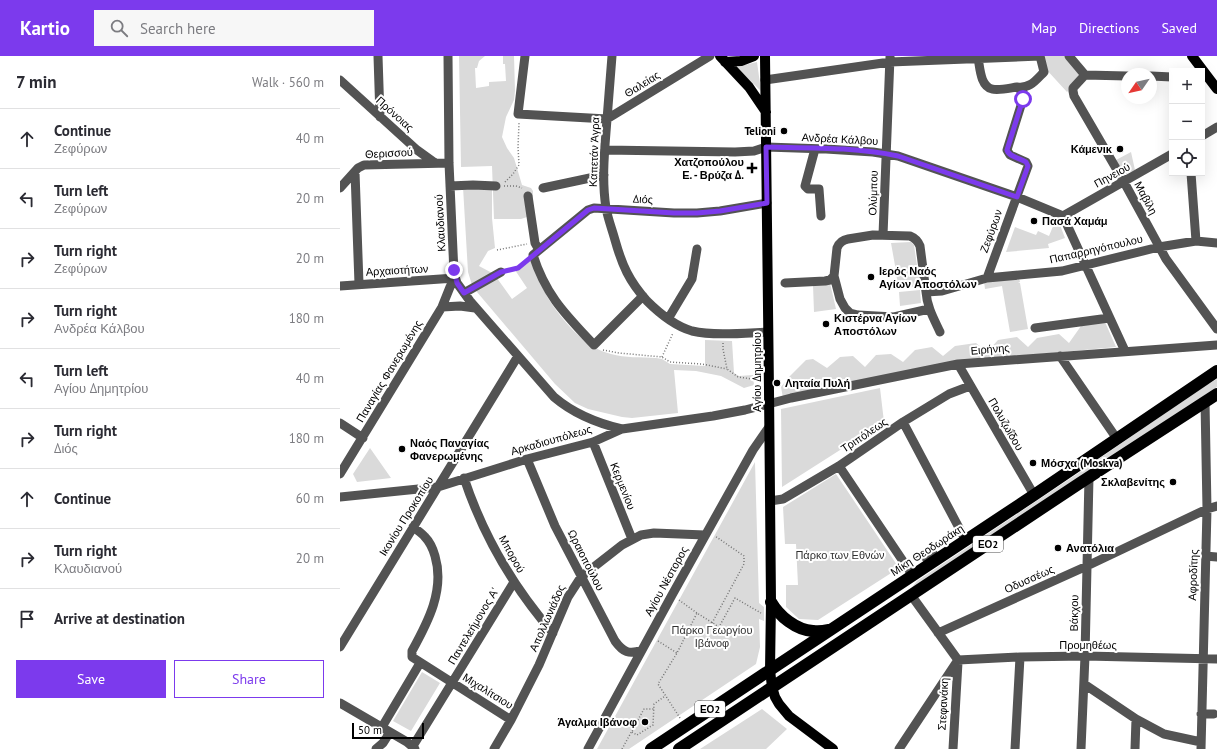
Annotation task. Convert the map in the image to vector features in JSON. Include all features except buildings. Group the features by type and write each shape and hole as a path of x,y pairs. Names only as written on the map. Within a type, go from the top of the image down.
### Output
{"highway":[{"name":"Μίκη Θεοδωράκη","path":"651,749 966,541 1217,371"},
{"name":"ΕΟ2","path":"679,749 1089,477 1217,394"},
{"path":"771,602 782,616 799,627 814,631 832,629"}],"main road":[{"path":"722,59 741,61 754,56"},
{"name":"Αγίου Δημητρίου","path":"765,56 771,602 770,670 772,687 779,704 789,716 833,749"},
{"path":"1192,56 1199,68"},
{"path":"722,59 749,88 766,112"},
{"path":"1205,77 1217,89"}],"street":[{"path":"378,56 380,117"},
{"name":"Κλαυδιανού","path":"448,56 450,186 455,278 458,285 475,308 548,390 566,406 593,421 622,429"},
{"path":"525,56 518,114 607,120"},
{"name":"Καπετάν Άγρα","path":"612,56 604,175 606,209 623,265 629,277 643,296 657,311 668,319 693,331 723,333 768,332"},
{"name":"Θαλείας","path":"607,120 710,56"},
{"path":"765,80 890,59 1040,56 1044,72 1029,86 1023,88 989,88 982,79 978,58"},
{"path":"1069,56 1085,75 1121,76"},
{"name":"Ολύμπου","path":"883,235 890,59"},
{"name":"Μαβίλη","path":"1085,75 1073,88 1073,94 1124,182 1166,259 1217,329"},
{"path":"1157,76 1169,77"},
{"name":"Πρόνοιας","path":"340,80 380,117 435,163"},
{"name":"Ζεφύρων","path":"987,278 1028,166 1026,162 1010,155 1007,152 1024,95 1020,88"},
{"path":"1205,134 1217,127"},
{"name":"Ανδρέα Κάλβου","path":"605,150 735,152 766,147 886,154 905,158 1017,197 1063,216"},
{"path":"815,149 805,186 808,189 819,189 821,216"},
{"name":"Πηνειού","path":"1063,216 1169,156"},
{"name":"Θερισσού","path":"340,188 358,168 364,165 449,163"},
{"path":"355,172 359,284"},
{"path":"543,188 604,175"},
{"path":"1191,176 1196,241"},
{"path":"450,186 474,184 496,186"},
{"path":"528,196 541,277 552,297 567,316 594,345 643,296"},
{"name":"Διός","path":"536,249 590,209 594,208 697,213 720,211 767,203"},
{"path":"1063,216 1125,351"},
{"path":"929,309 894,317 858,316 850,313 840,299 834,276 837,248 841,242 848,239 883,235 913,237 918,242 929,309 940,332"},
{"name":"Παπαρρηγόπουλου","path":"926,292 942,291 987,278 1062,271 1159,246 1196,241 1217,243"},
{"path":"668,319 692,279 697,250"},
{"path":"464,293 501,272"},
{"path":"785,283 825,281 830,280 834,276"},
{"name":"Αρχαιοτήτων","path":"340,286 455,278"},
{"name":"Παναγίας Φανερωμένης","path":"340,474 442,307 455,278"},
{"path":"442,307 460,306 475,308"},
{"path":"1031,329 1110,318"},
{"name":"Ειρήνης","path":"768,404 958,364 1217,345"},
{"name":"Ικονίου Προκοπίου","path":"340,647 518,356"},
{"path":"1060,356 1117,439"},
{"name":"Πολυζωΐδου","path":"958,364 1034,495"},
{"name":"Τριπόλεως","path":"770,501 783,499 839,466 903,422 949,394 970,386"},
{"name":"Αφροδίτης","path":"1201,745 1207,509 1205,402"},
{"name":"Αρκαδιουπόλεως","path":"340,497 438,487 527,459 593,442 622,429 713,416 768,404"},
{"path":"903,422 966,541"},
{"path":"340,423 363,438"},
{"name":"Αγίου Νέστορος","path":"588,749 706,533 756,445 769,427"},
{"name":"Κερμενίου","path":"593,442 632,539"},
{"name":"Ωραιοπούλου","path":"527,459 555,526 614,639 618,645 627,652 634,653 642,650"},
{"path":"839,466 912,576"},
{"name":"Βάκχου","path":"1081,749 1085,656 1089,477"},
{"name":"Μπορού","path":"464,478 482,523 514,582 542,620 553,632"},
{"name":"Οδυσσέως","path":"938,633 1087,566 1207,509 1217,506"},
{"path":"376,749 383,743 386,730 420,663 412,657 411,653 429,617 438,590 439,575 437,561 430,544 424,535 413,527"},
{"name":"Απολλωνιάδος","path":"494,749 511,720 539,665 568,597 581,577 614,551 641,535 650,533 706,533"},
{"path":"1205,556 1217,557"},
{"name":"Παντελεήμονος Α'","path":"414,748 514,582"},
{"path":"899,749 958,660 911,595"},
{"name":"Προμηθέως","path":"958,660 1085,656 1217,659"},
{"path":"1015,749 1020,657"},
{"name":"Στεφανάκη","path":"953,749 958,660"},
{"name":"Μιχαλίτσιου","path":"420,663 511,720"},
{"path":"1084,684 1136,719 1164,734 1201,745"},
{"path":"340,703 414,748"},
{"path":"1202,714 1214,714"},
{"path":"1135,749 1136,719"}],"path":[{"path":"496,186 509,179 519,165 518,147 520,126 518,114"},
{"path":"496,186 519,187 526,192 528,196"},
{"path":"497,250 536,249"},
{"path":"501,272 518,268 536,249"},
{"path":"662,358 677,324"},
{"path":"723,333 723,349 727,369"},
{"path":"594,345 610,352 662,358 670,362 702,364 727,369 738,377 752,379"},
{"path":"706,533 744,556 744,564 712,623"},
{"path":"672,595 697,614 719,627 734,598 771,619"},
{"path":"685,726 658,684 697,614"},
{"path":"650,636 677,652"},
{"path":"632,732 637,735 653,725 654,704 665,696"},
{"path":"622,749 644,709 654,709"}],"green space":[{"path":"459,56 485,56 479,61 477,68 475,68 476,88 489,86 489,82 506,81 503,56 514,56 514,100 506,117 502,137 514,158 522,185 531,188 533,191 533,215 521,219 494,219 492,166 461,167"},
{"path":"1042,56 1066,56 1083,75 1067,92 1045,68"},
{"path":"757,62 761,91 736,67"},
{"path":"1131,152 1135,170 1126,174 1116,160"},
{"path":"463,187 492,188 492,218 495,248 488,251 479,266 494,274 512,299 527,288 515,270 531,259 543,289 553,306 575,332 592,346 601,351 627,357 656,358 662,359 670,364 705,366 705,340 732,341 734,373 739,376 753,375 754,385 744,388 721,376 696,371 674,370 678,413 632,418 588,409 575,403 555,384 472,285 468,272"},
{"path":"1054,224 1060,225 1065,238 1048,244 1049,248 1006,252 1015,227 1036,235 1038,231 1049,236"},
{"path":"911,242 914,245 920,286 898,289 891,243"},
{"path":"1019,278 1020,282 1018,283 1020,283 1028,329 1010,332 1002,286 985,289 984,281"},
{"path":"830,283 836,309 814,312 813,285"},
{"path":"920,290 921,303 900,306 899,292"},
{"path":"1105,322 1116,347 1030,355 783,398 781,387 806,360 813,359 827,368 840,357 853,356 865,367 876,355 891,354 903,362 915,350 932,347 943,356 955,346 976,343 987,352 998,340 1017,337 1028,347 1037,338 1059,334 1069,343 1081,326"},
{"path":"1217,379 1217,387 909,591 917,581"},
{"path":"880,388 884,422 782,487 781,409"},
{"path":"370,448 391,478 357,482 353,474"},
{"name":"Πάρκο Γεωργίου Ιβάνοφ","path":"755,462 759,603 764,607 764,621 759,619 760,647 756,664 629,749 597,749"},
{"name":"Πάρκο των Εθνών","path":"836,474 899,568 818,620 799,619 786,607 786,585 798,585 796,544 785,544 783,507"},
{"path":"422,672 440,683 411,731 393,721"},
{"path":"762,709 787,729 766,749 700,749"}],"place":[{"name":"Telioni","path":"784,131"},
{"name":"Κάμενικ","path":"1120,149"},
{"name":"Χατζοπούλου Ε. - Βρύζα Δ.","path":"752,168"},
{"name":"Πασά Χαμάμ","path":"1034,221"},
{"name":"Ιερός Ναός Αγίων Αποστόλων","path":"871,277"},
{"name":"Κιστέρνα Αγίων Αποστόλων","path":"826,324"},
{"name":"Ληταία Πυλή","path":"777,383"},
{"name":"Ναός Παναγίας Φανερωμένης","path":"402,449"},
{"name":"Μόσχα (Moskva)","path":"1033,463"},
{"name":"Σκλαβενίτης","path":"1173,482"},
{"name":"Ανατόλια","path":"1058,548"},
{"name":"Άγαλμα Ιβάνοφ","path":"645,722"}],"route":[{"path":"454,270 454,276 457,283 464,293 501,272 518,268 588,210 594,208 697,213 720,211 767,203 766,147 873,152 898,156 1017,197 1028,166 1026,162 1010,155 1007,152 1007,148 1023,99"}]}
